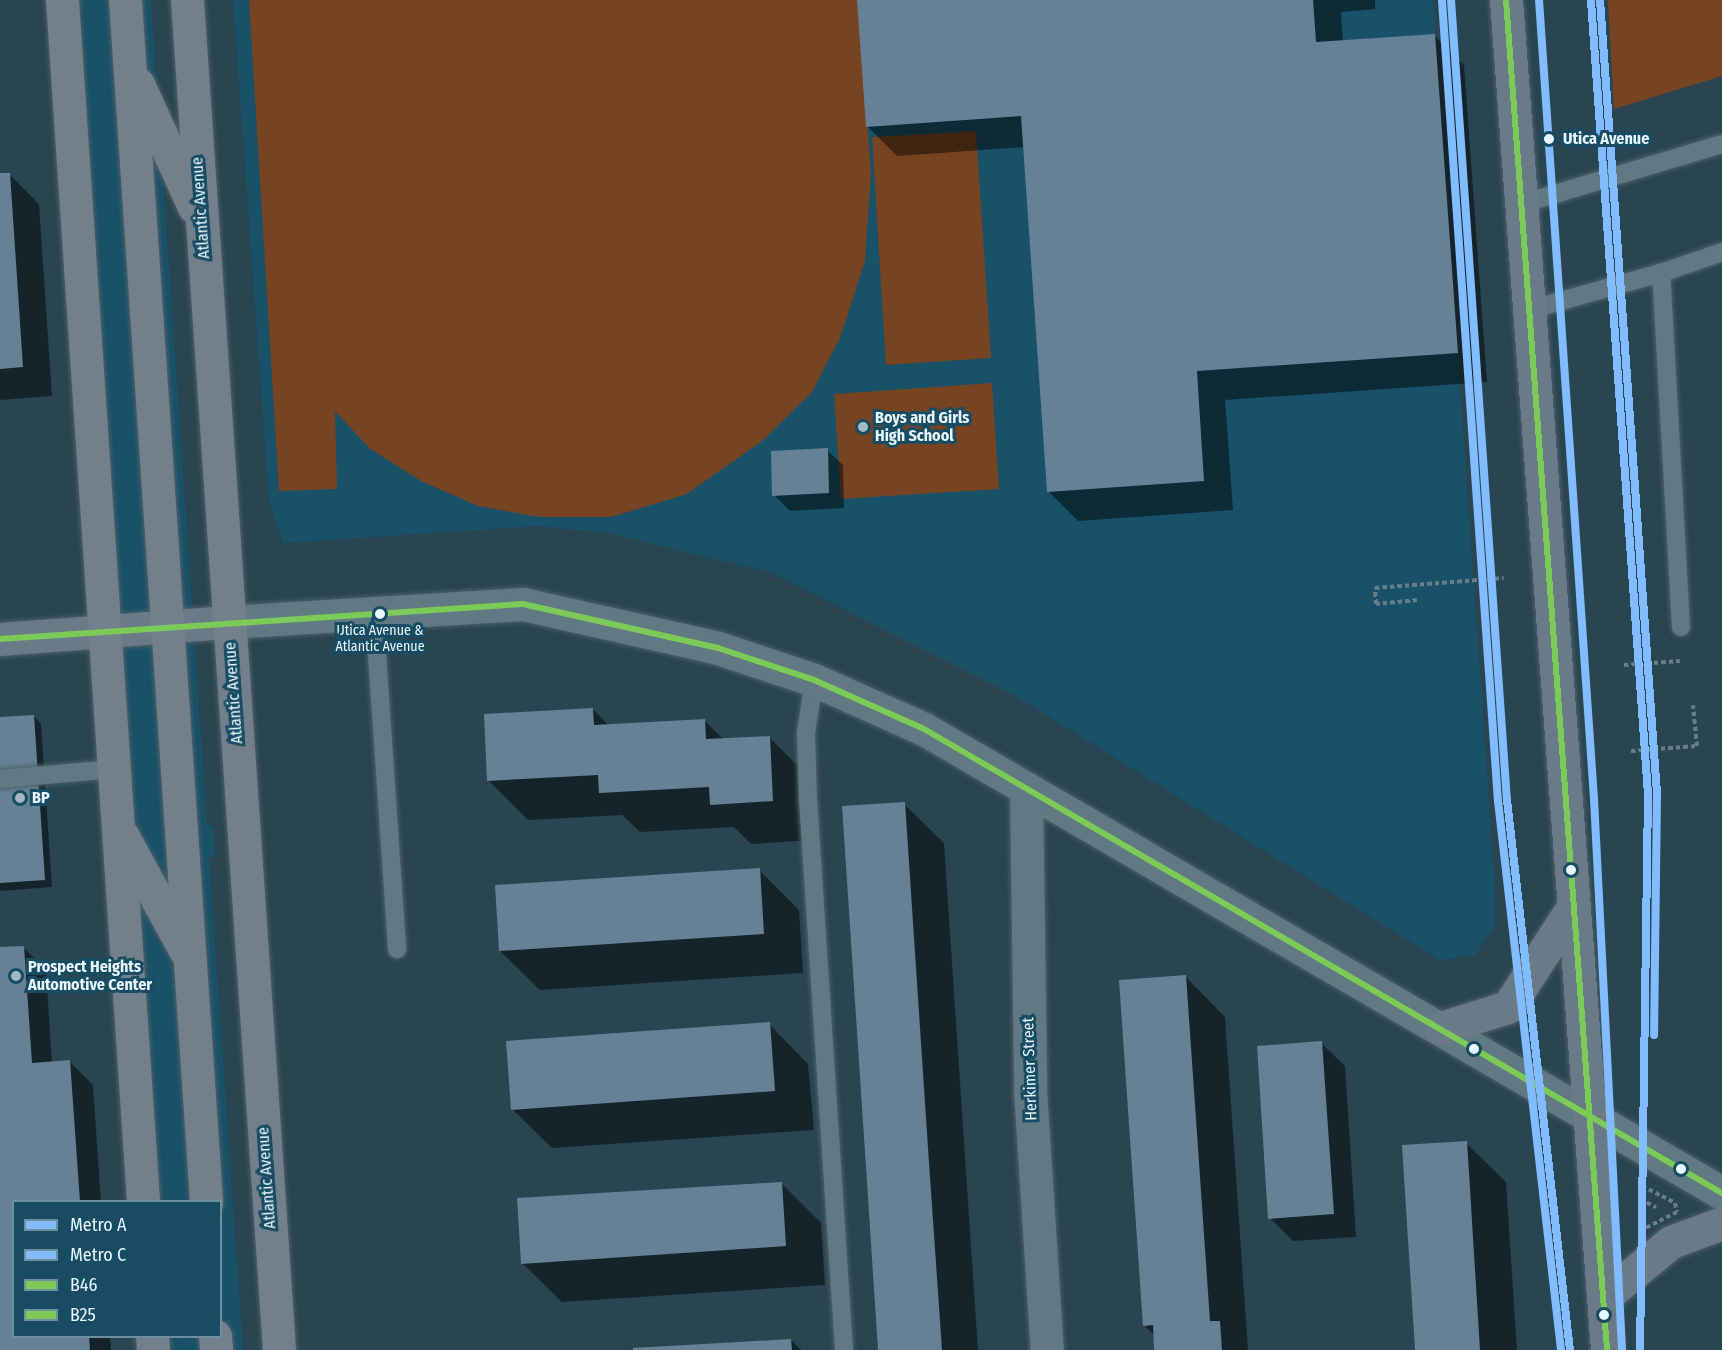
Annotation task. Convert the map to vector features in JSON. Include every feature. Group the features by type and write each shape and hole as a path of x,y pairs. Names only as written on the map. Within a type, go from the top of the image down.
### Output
{"main road":[{"path":"62,0 143,1200"},
{"path":"125,0 207,1200"},
{"name":"Atlantic Avenue","path":"187,0 279,1350"},
{"path":"1506,0 1607,1350"},
{"path":"129,65 202,225"},
{"path":"0,639 228,622"},
{"path":"117,825 191,960"},
{"path":"1441,1028 1508,1007 1573,907"},
{"path":"1603,1298 1671,1242 1722,1223"}],"street":[{"path":"228,622 374,610 523,604 718,648 814,680 924,729 1722,1193"},
{"name":"Herkimer Street","path":"1026,788 1030,1090 1047,1350"}],"lane":[{"path":"1521,204 1722,144"},
{"path":"1529,310 1661,273 1722,252"},
{"path":"1661,273 1681,627"},
{"path":"374,610 397,949"},
{"path":"814,680 806,733 808,799 844,1350"},
{"path":"0,779 114,769"}],"path":[{"path":"1417,600 1376,604 1375,588 1504,578"},
{"path":"1624,664 1688,660"},
{"path":"1631,751 1696,746 1693,705"},
{"path":"1640,1199 1659,1209"}],"shaded area":[{"path":"78,0 151,0 207,825 213,826 215,857 209,857 243,1350 169,1350 168,1338 222,1338 222,1200 159,1200"},
{"name":"Boys and Girls High School","path":"233,0 1433,0 1494,875 1495,925 1475,955 1440,960 1016,696 772,573 609,533 538,526 283,543 269,501"},
{"path":"249,0 858,0 871,174 865,261 840,338 812,392 762,441 687,494 611,517 539,517 478,506 421,481 369,448 335,411 337,489 279,491"},
{"path":"1608,0 1722,0 1722,76 1614,109"},
{"path":"976,131 991,358 886,365 872,137"},
{"path":"992,383 999,489 841,499 834,394"}],"building":[{"path":"857,0 1313,0 1316,42 1435,34 1458,353 1197,371 1204,481 1047,492 1021,116 866,127"},
{"path":"0,173 10,173 23,367 0,369"},
{"path":"828,448 829,493 772,496 771,451"},
{"path":"593,708 594,725 705,719 706,739 770,736 773,801 710,805 709,787 599,793 598,775 487,781 484,714"},
{"name":"BP","path":"34,715 45,880 0,883 0,717"},
{"path":"905,802 942,1350 878,1350 842,806"},
{"path":"760,868 764,934 499,951 495,885"},
{"path":"24,946 32,1063 70,1060 80,1200 12,1200 12,1338 89,1338 90,1350 0,1350 0,947"},
{"path":"1186,975 1210,1321 1220,1321 1222,1350 1154,1350 1153,1325 1143,1326 1119,980"},
{"path":"770,1022 775,1091 511,1110 506,1041"},
{"path":"1322,1041 1334,1214 1268,1219 1257,1046"},
{"path":"1467,1141 1480,1350 1415,1350 1402,1145"},
{"path":"782,1182 786,1246 521,1264 517,1198"},
{"path":"791,1339 792,1350 633,1350 633,1348"}],"metro line":[{"name":"A","path":"1451,0 1507,800 1570,1350"},
{"name":"A","path":"1539,0 1594,799 1622,1350"},
{"name":"A","path":"1600,0 1657,794 1654,1035"},
{"name":"C","path":"1442,1 1498,801 1561,1350"},
{"name":"C","path":"1591,1 1648,794 1640,1350"}],"transit line":[{"name":"B25","path":"1506,0 1607,1350"},
{"name":"B46","path":"0,639 523,604 718,648 814,680 924,729 1722,1193"}],"place":[{"name":"Utica Avenue","path":"1549,139"},
{"name":"Boys and Girls High School","path":"863,427"},
{"name":"Utica Avenue & Atlantic Avenue","path":"380,614"},
{"name":"BP","path":"20,798"},
{"name":"Prospect Heights Automotive Center","path":"16,976"}]}
